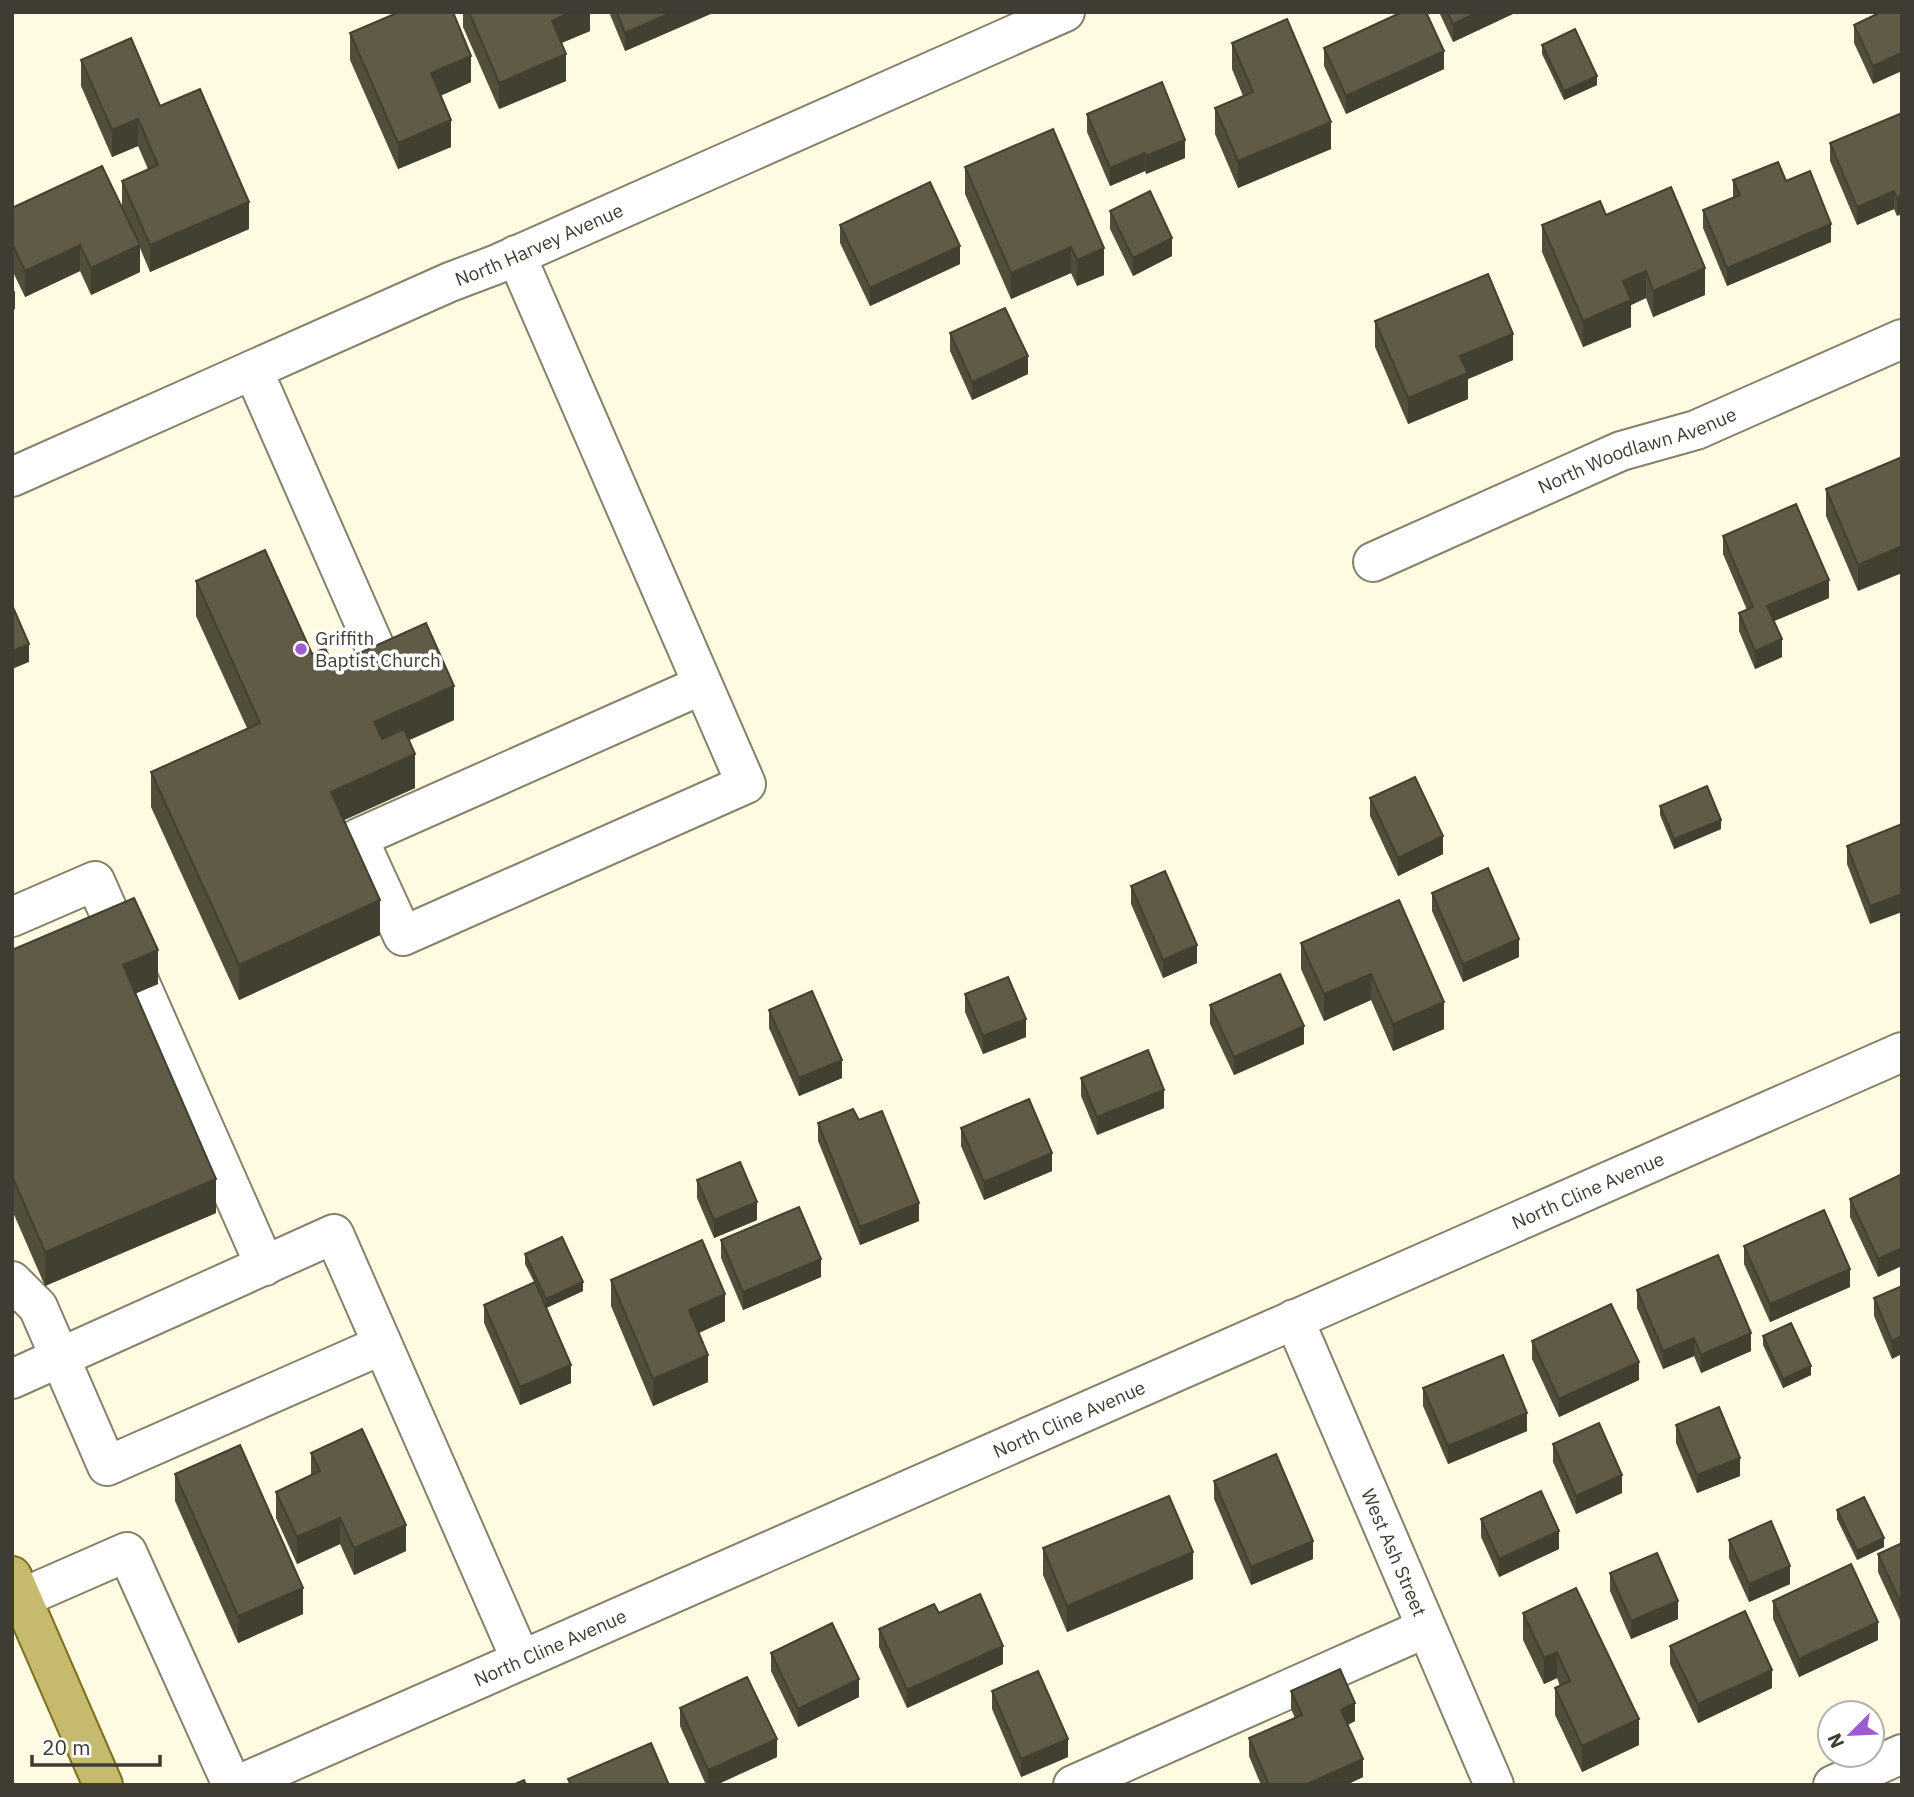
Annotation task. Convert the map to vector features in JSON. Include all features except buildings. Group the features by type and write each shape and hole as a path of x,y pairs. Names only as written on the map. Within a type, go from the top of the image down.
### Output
{"main road":[{"path":"15,1586 103,1785"}],"street":[{"name":"North Harvey Avenue","path":"12,477 1065,12"},
{"path":"516,255 746,784 403,936 358,838 702,685"},
{"name":"North Woodlawn Avenue","path":"1373,562 1621,451 1696,430 1902,339"},
{"path":"253,370 380,659"},
{"path":"12,917 95,881 265,1266"},
{"name":"North Cline Avenue","path":"238,1785 1902,1052"},
{"path":"12,1379 334,1234 521,1660"},
{"path":"12,1281 38,1307 107,1466 382,1345"},
{"name":"West Ash Street","path":"1294,1320 1494,1785"},
{"path":"15,1586 127,1552 232,1785"},
{"path":"1073,1785 1148,1770 1426,1628"},
{"path":"1833,1785 1902,1754"}],"place":[{"name":"Griffith Baptist Church","path":"301,649"}]}
